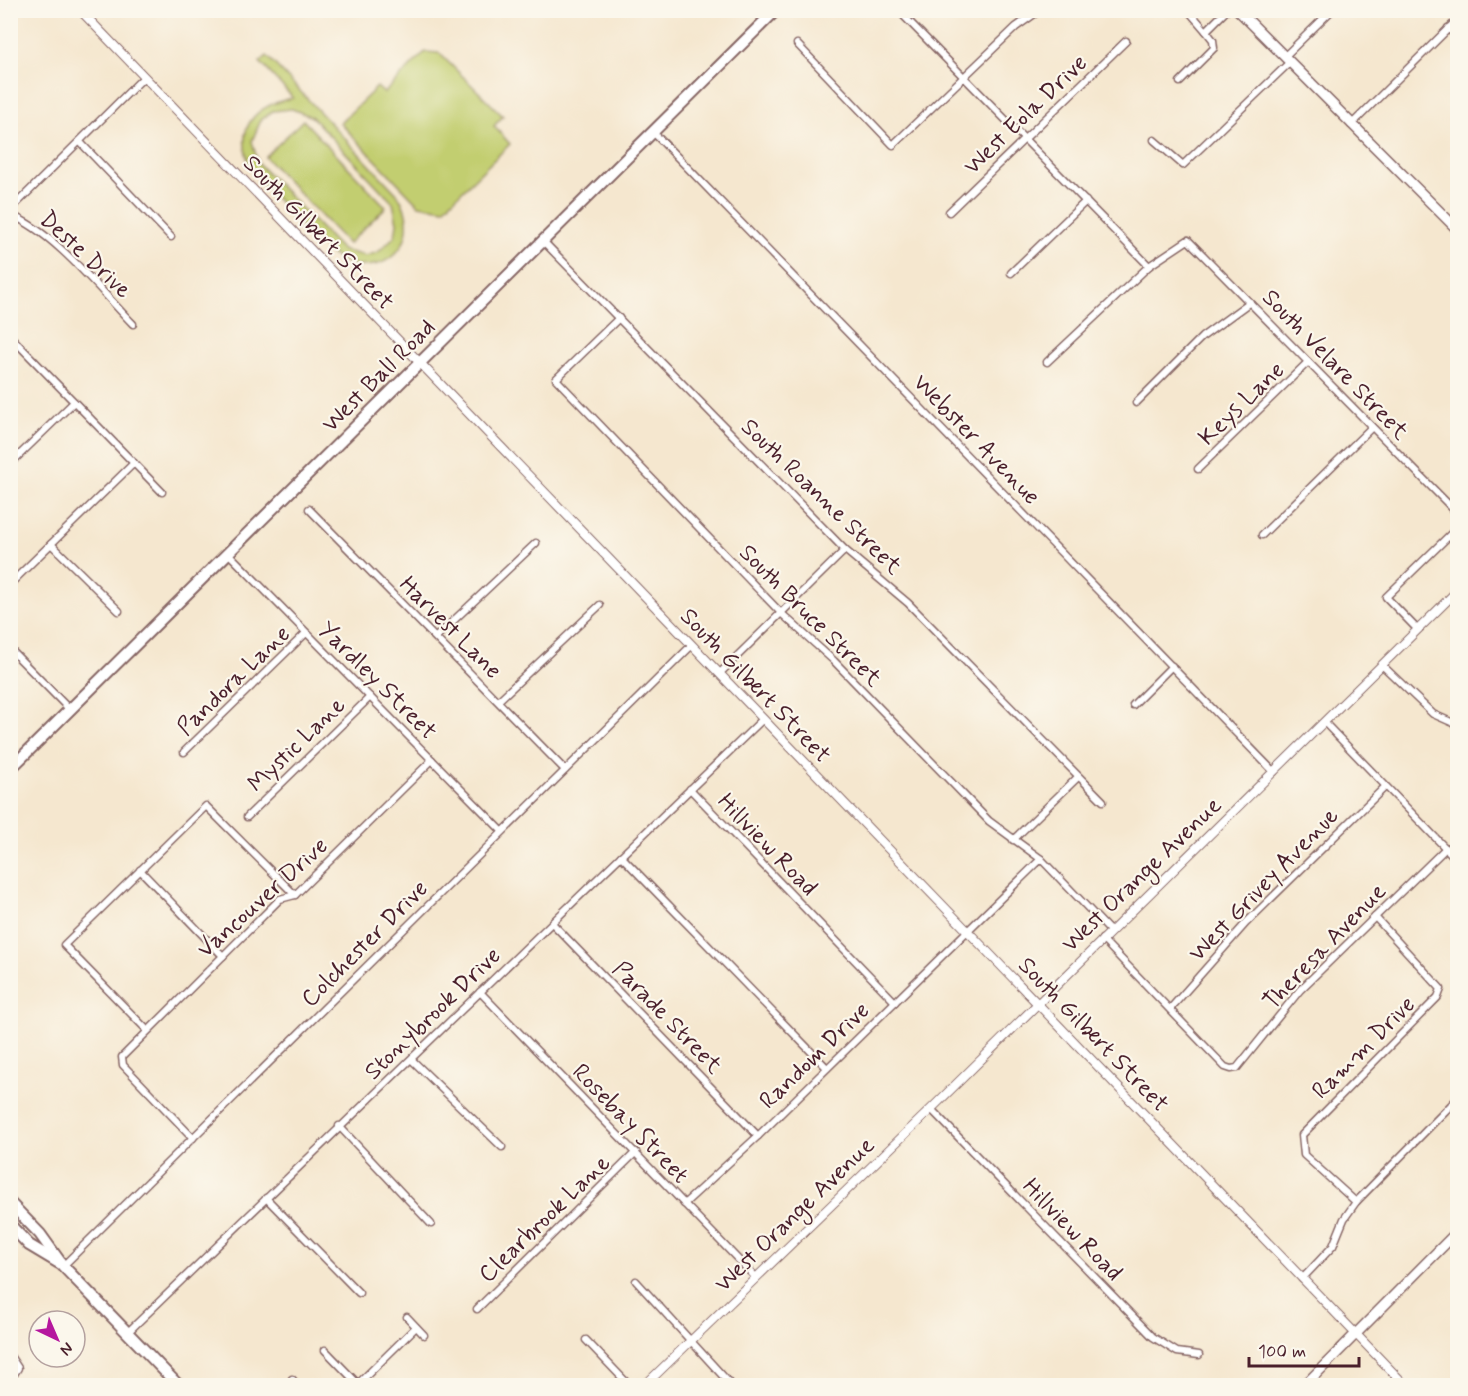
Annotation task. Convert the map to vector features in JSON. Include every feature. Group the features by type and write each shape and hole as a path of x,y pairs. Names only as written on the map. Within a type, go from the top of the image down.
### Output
{"main road":[{"name":"West Ball Road","path":"10,769 776,10"},
{"path":"1238,10 1458,230"},
{"path":"10,1203 40,1234 63,1266 179,1386"},
{"path":"10,1225 29,1245 63,1266"},
{"path":"1304,1386 1458,1231"}],"street":[{"name":"South Gilbert Street","path":"80,10 418,364 1406,1386"},
{"path":"898,10 1149,266 1047,362"},
{"path":"1180,82 1214,48 1213,40 1188,10"},
{"path":"1206,31 1227,10"},
{"path":"1154,140 1183,165 1332,10"},
{"path":"797,44 894,145 1016,27 1036,12"},
{"path":"1351,125 1458,20"},
{"path":"1448,28 1458,38"},
{"name":"West Eola Drive","path":"949,212 1126,41"},
{"path":"10,210 143,78"},
{"name":"Webster Avenue","path":"653,132 1274,772"},
{"path":"80,142 171,237"},
{"path":"1011,273 1086,201"},
{"name":"Deste Drive","path":"10,215 24,220 46,237 133,324"},
{"name":"South Velare Street","path":"1149,266 1188,240 1458,514"},
{"name":"South Roanne Street","path":"543,241 845,550 908,603 1102,801"},
{"path":"1136,404 1202,337 1250,302"},
{"name":"South Bruce Street","path":"620,318 556,379 781,614 834,660 989,821 1041,859 1110,931"},
{"path":"11,337 162,492"},
{"name":"Keys Lane","path":"1198,469 1308,362"},
{"path":"10,464 74,402"},
{"path":"1262,535 1372,427"},
{"path":"10,584 134,464"},
{"name":"Harvest Lane","path":"309,509 565,770"},
{"path":"1418,629 1386,597 1458,527"},
{"path":"436,638 536,543"},
{"path":"51,544 119,611"},
{"path":"719,674 845,550"},
{"name":"Yardley Street","path":"228,553 502,831"},
{"name":"West Orange Avenue","path":"644,1386 932,1109 1458,590"},
{"path":"498,701 600,605"},
{"name":"Pandora Lane","path":"184,752 306,633"},
{"name":"Colchester Drive","path":"63,1266 691,646"},
{"path":"10,649 70,710"},
{"path":"1383,665 1433,714 1458,725"},
{"path":"1133,705 1172,666"},
{"name":"Mystic Lane","path":"247,817 370,697"},
{"name":"Stonybrook Drive","path":"127,1334 382,1084 412,1060 762,719"},
{"path":"1324,722 1458,861"},
{"name":"Vancouver Drive","path":"194,1138 123,1065 122,1057 280,899 295,895 432,760"},
{"path":"1013,840 1078,777"},
{"name":"West Grivey Avenue","path":"1170,1009 1246,923 1385,787"},
{"name":"Hillview Road","path":"690,789 895,1002"},
{"path":"147,1030 64,945 206,806 295,895"},
{"name":"Theresa Avenue","path":"1170,1009 1225,1067 1231,1069 1242,1064 1300,990 1446,848"},
{"path":"621,856 827,1068"},
{"name":"Random Drive","path":"684,1204 758,1136 1041,859"},
{"path":"140,870 223,956"},
{"name":"Ramm Drive","path":"1356,1202 1304,1155 1302,1135 1438,997 1441,989 1375,917"},
{"name":"Parade Street","path":"552,923 758,1136"},
{"path":"1102,939 1170,1009"},
{"name":"Rosebay Street","path":"480,992 756,1278"},
{"path":"412,1060 502,1147"},
{"path":"1302,1279 1333,1246 1344,1219 1356,1202 1458,1098"},
{"name":"Hillview Road","path":"932,1109 1153,1337 1176,1353 1199,1354"},
{"path":"339,1126 431,1224"},
{"name":"Clearbrook Lane","path":"477,1309 636,1152"},
{"path":"266,1198 359,1293"},
{"path":"636,1281 732,1386"},
{"path":"407,1317 424,1335"},
{"path":"325,1350 357,1384 416,1327"},
{"path":"586,1340 630,1386"},
{"path":"10,1356 18,1368 13,1377"},
{"path":"292,1379 298,1386"}],"green space":[{"path":"425,52 439,53 503,116 494,126 510,144 444,209 419,205 340,123 377,87 384,93"},
{"path":"267,56 398,195 406,212 407,228 404,242 396,253 385,261 371,266 355,265 331,254 251,169 246,155 245,142 250,122 257,113 267,107 293,98 260,62","holes":["292,109 312,117 393,203 397,223 395,236 378,252 366,256 342,250 258,163 252,141 261,120 273,111"]},
{"path":"303,120 386,207 348,244 265,157"}]}
